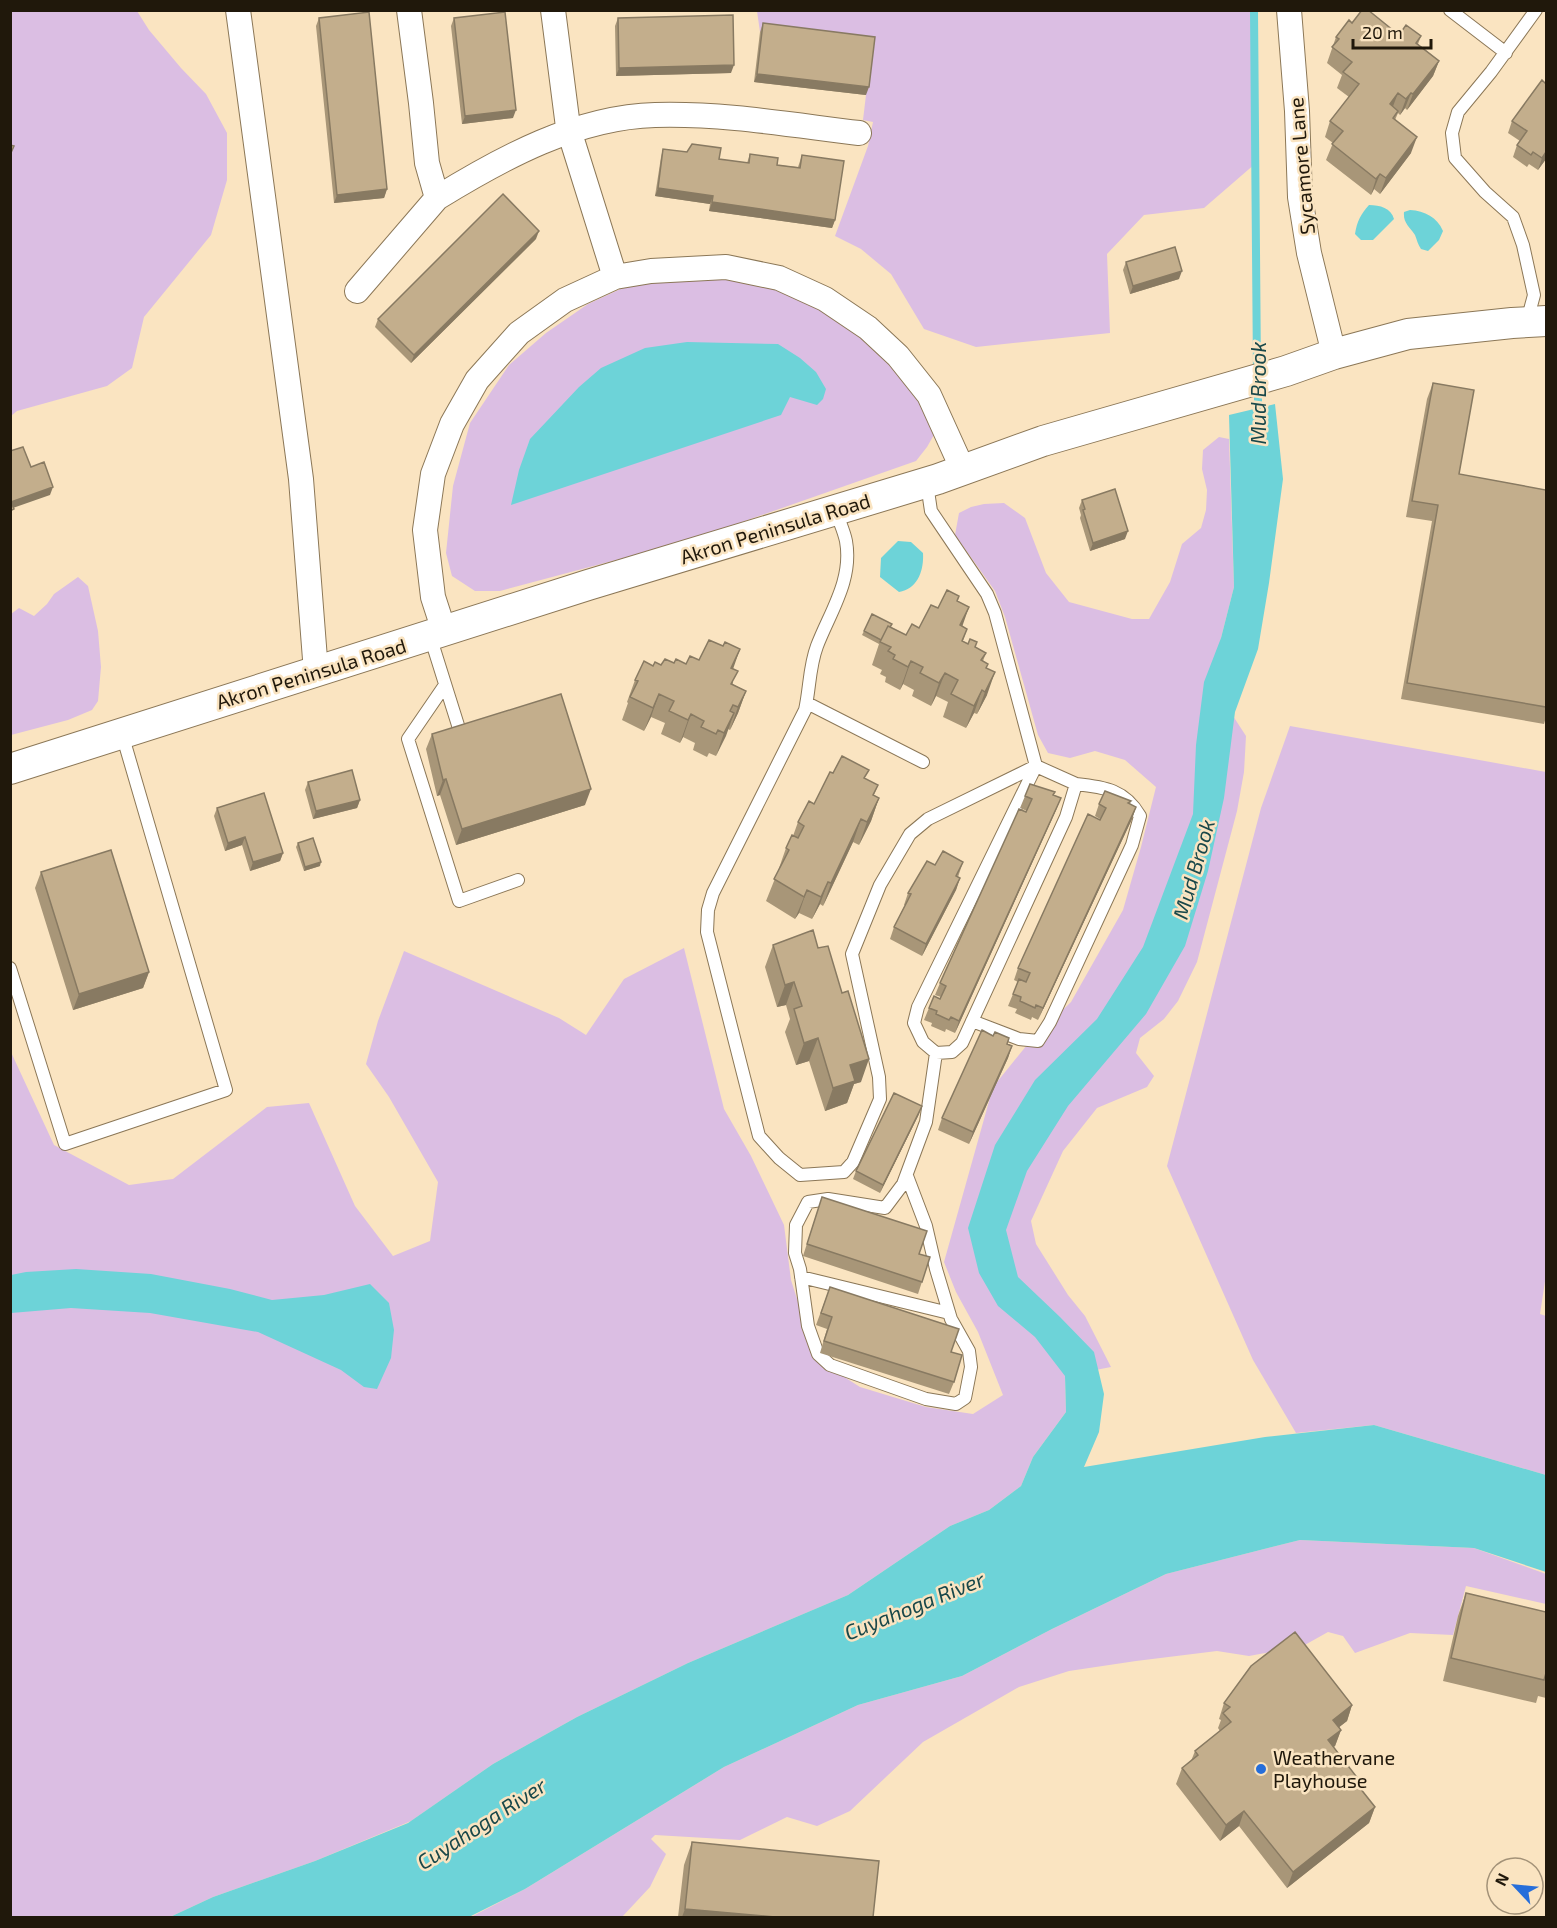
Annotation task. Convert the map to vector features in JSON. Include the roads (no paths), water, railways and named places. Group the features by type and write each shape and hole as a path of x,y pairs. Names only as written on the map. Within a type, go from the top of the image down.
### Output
{"street":[{"path":"238,10 301,479 316,672"},
{"path":"409,10 427,164 436,198"},
{"path":"553,10 569,131 615,277"},
{"name":"Sycamore Lane","path":"1289,10 1297,111 1300,197 1309,253 1334,354"},
{"path":"357,291 436,198 525,148 569,131 654,114 708,116 860,133"},
{"path":"437,634 425,530 433,474 452,424 477,380 519,333 565,300 615,277 651,271 726,267 779,278 825,299 868,328 898,356 929,395 963,470"},
{"name":"Akron Peninsula Road","path":"10,769 599,581 927,482 1042,441 1214,393 1334,354 1408,334 1537,321"}],"lane":[{"path":"1450,10 1506,52"},
{"path":"1536,10 1458,112 1452,134 1455,158 1485,192 1513,217 1523,245 1537,321"},
{"path":"927,482 931,511 987,594 995,613 1036,766 918,1007 914,1023 923,1042 936,1053 952,1052 962,1043 1066,817 1076,784"},
{"path":"836,510 846,540 847,560 844,584 814,654 807,703 713,894 708,910 707,932 759,1136 779,1158 800,1175 844,1172 853,1162 880,1099 879,1077 852,954 886,875 910,834 928,819 1036,766"},
{"path":"437,634 445,685 462,738"},
{"path":"445,685 408,739 459,901 518,880"},
{"path":"807,703 922,762"},
{"path":"10,968 65,1144 226,1090 122,733"},
{"path":"972,1021 1019,1039 1038,1041 1050,1022 1132,845 1140,816 1132,802 1119,794 1076,784 1036,766"},
{"path":"907,1176 926,1226 949,1313 969,1352 970,1367 965,1398 956,1404 926,1399 831,1365 818,1354 808,1326 795,1253 796,1226 808,1202 828,1199 885,1208 903,1184 926,1122 936,1053"},
{"path":"801,1277 949,1313"}],"water":[{"path":"1369,205 1384,208 1393,215 1394,219 1373,240 1361,240 1355,234 1356,229"},
{"path":"1410,210 1430,216 1443,231 1439,240 1428,251 1421,249 1415,235 1405,222 1404,212"},
{"path":"687,342 778,344 816,372 826,389 823,399 817,405 790,397 781,415 511,505 519,470 530,439 579,387 601,368 645,348"},
{"name":"Cuyahoga River","path":"1275,404 1283,479 1269,583 1258,649 1235,712 1224,798 1208,871 1185,946 1146,1014 1068,1106 1027,1171 1006,1230 1018,1277 1094,1352 1104,1394 1099,1432 1084,1467 1265,1437 1374,1425 1546,1475 1546,1572 1474,1548 1300,1540 1166,1574 962,1676 858,1705 724,1767 525,1889 469,1917 170,1917 213,1897 315,1861 408,1823 493,1764 577,1717 688,1663 848,1595 950,1526 989,1510 1021,1486 1033,1457 1066,1412 1065,1376 1035,1337 998,1306 979,1273 968,1228 995,1145 1035,1080 1097,1019 1143,947 1193,814 1196,745 1204,682 1221,638 1234,587 1229,415"},
{"path":"898,541 911,542 923,553 921,572 915,583 899,592 880,577 881,558"},
{"path":"76,1269 151,1274 230,1289 272,1300 324,1295 370,1284 389,1303 394,1330 391,1358 377,1389 364,1387 341,1370 258,1332 150,1313 71,1308 11,1313 11,1275"}],"waterway":[{"name":"Mud Brook","path":"1254,10 1257,372"},
{"name":"Mud Brook","path":"1258,387 1258,417"}],"place":[{"name":"Weathervane Playhouse","path":"1261,1769"}]}
